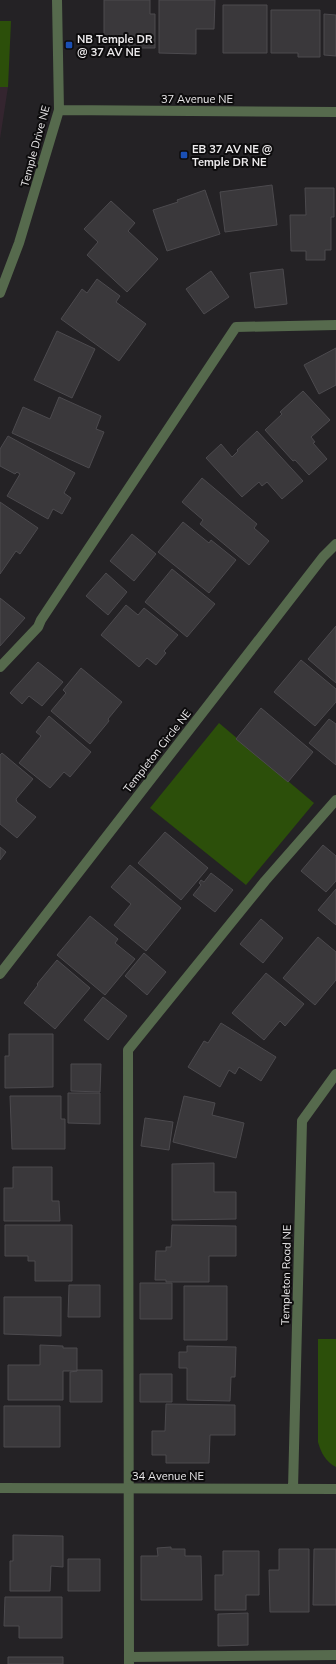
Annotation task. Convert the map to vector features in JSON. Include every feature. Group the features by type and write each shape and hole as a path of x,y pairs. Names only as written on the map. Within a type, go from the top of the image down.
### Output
{"street":[{"name":"Temple Drive NE","path":"0,293 19,243 59,110 57,0"},
{"name":"37 Avenue NE","path":"59,110 336,112"},
{"path":"0,667 38,627 41,620 236,327 336,325"},
{"name":"Templeton Circle NE","path":"0,974 314,569 336,544"},
{"path":"336,800 265,881 128,1050 129,1660 336,1654"},
{"name":"Templeton Road NE","path":"293,1489 302,1122 336,1074"},
{"name":"34 Avenue NE","path":"0,1488 336,1489"}],"shaded area":[{"path":"0,87 8,87 0,139"}],"green space":[{"path":"0,21 11,21 8,87 0,87"},
{"path":"219,723 314,803 246,885 150,808"},
{"path":"318,1339 336,1339 336,1467 329,1463 324,1457 318,1442"}],"building":[{"path":"104,0 150,0 150,14 155,14 155,48 128,48 128,37 126,37 126,39 104,39"},
{"path":"159,0 215,0 214,29 196,29 196,54 159,53"},
{"path":"223,5 267,5 267,53 223,53"},
{"path":"271,10 320,10 320,57 298,57 298,53 271,53"},
{"path":"324,14 336,15 336,56 324,55"},
{"path":"272,185 277,225 225,232 220,192"},
{"path":"305,188 334,188 334,217 331,217 331,250 325,250 325,260 306,260 306,251 291,251 290,215 306,215"},
{"path":"205,190 220,234 167,251 153,210 178,202 177,200"},
{"path":"111,201 135,223 128,231 158,259 127,292 87,255 98,242 84,229"},
{"path":"283,269 287,304 255,308 250,273"},
{"path":"211,271 229,297 204,314 186,289"},
{"path":"97,279 120,296 116,302 146,324 119,361 61,319 82,289 87,293"},
{"path":"57,331 95,349 72,398 34,380"},
{"path":"336,348 336,385 319,394 304,365"},
{"path":"303,391 330,420 311,437 315,442 313,443 327,459 309,475 295,460 293,461 265,430 282,414 280,412"},
{"path":"59,397 101,416 96,429 104,432 89,468 12,433 23,407 50,419"},
{"path":"257,431 303,481 282,499 267,482 262,486 259,482 242,497 206,458 221,444 232,457 238,451 237,450"},
{"path":"8,436 75,473 64,493 71,498 62,514 53,509 48,519 7,496 20,474 17,472 15,474 0,466 0,449"},
{"path":"202,478 257,524 254,528 269,541 249,565 200,524 203,520 182,502"},
{"path":"0,502 38,528 20,554 16,551 0,574"},
{"path":"183,522 209,543 211,540 236,560 209,593 158,552"},
{"path":"132,534 156,554 134,581 110,561"},
{"path":"172,569 215,604 187,637 145,602"},
{"path":"106,573 127,592 108,615 86,596"},
{"path":"0,598 25,618 0,646"},
{"path":"126,605 138,615 144,608 178,635 164,651 166,653 156,665 147,658 139,667 101,635"},
{"path":"336,626 336,683 308,659"},
{"path":"301,660 336,689 336,702 315,726 274,692"},
{"path":"38,662 63,682 42,706 29,696 22,704 10,693"},
{"path":"81,668 122,702 90,744 51,711 66,693 63,690"},
{"path":"261,708 313,752 288,782 236,739"},
{"path":"49,716 91,752 70,777 64,772 50,788 19,763 41,736 36,732"},
{"path":"329,719 336,724 336,765 309,743"},
{"path":"2,753 33,779 16,799 17,802 36,817 17,838 0,824 0,755"},
{"path":"165,832 208,868 181,900 138,863"},
{"path":"323,845 336,856 336,881 326,892 301,871"},
{"path":"0,847 6,852 0,860"},
{"path":"130,865 181,908 146,951 114,925 131,904 111,887"},
{"path":"211,873 233,890 215,912 193,895 201,885 199,883 201,880 204,882"},
{"path":"336,889 336,925 318,910"},
{"path":"90,916 118,939 115,943 135,959 105,995 57,955"},
{"path":"261,919 283,938 263,963 240,944"},
{"path":"318,937 336,952 336,980 315,1005 283,978"},
{"path":"144,953 166,972 147,995 125,976"},
{"path":"57,960 90,988 55,1029 24,1003 38,985 37,984"},
{"path":"266,973 304,1004 285,1026 280,1021 264,1040 232,1013"},
{"path":"103,997 127,1016 108,1040 84,1020"},
{"path":"221,1023 276,1057 261,1081 239,1067 235,1074 229,1070 220,1087 188,1067 204,1041 208,1043"},
{"path":"9,1034 53,1034 53,1087 5,1088 5,1056 9,1056"},
{"path":"71,1064 101,1064 100,1092 71,1091"},
{"path":"68,1093 100,1093 100,1124 68,1123"},
{"path":"10,1096 61,1096 61,1119 65,1119 65,1149 12,1149"},
{"path":"184,1096 215,1103 212,1115 244,1123 236,1158 173,1142"},
{"path":"145,1118 173,1122 169,1150 141,1146"},
{"path":"214,1163 214,1192 236,1192 236,1219 172,1220 172,1164"},
{"path":"13,1167 52,1167 52,1201 59,1201 60,1221 4,1221 4,1188 13,1188"},
{"path":"5,1225 72,1225 72,1281 35,1281 35,1261 28,1261 28,1256 5,1256"},
{"path":"172,1225 236,1226 236,1256 209,1256 209,1282 166,1282 166,1280 155,1280 156,1251 166,1251 166,1247 171,1247"},
{"path":"140,1283 172,1283 172,1319 140,1319"},
{"path":"69,1285 100,1285 100,1317 68,1317"},
{"path":"184,1286 227,1286 227,1340 184,1340"},
{"path":"4,1297 61,1297 61,1336 4,1334"},
{"path":"40,1345 77,1348 77,1371 63,1371 63,1400 8,1400 8,1365 40,1365"},
{"path":"187,1346 236,1347 235,1377 231,1377 230,1401 187,1400 187,1368 179,1368 179,1352 187,1352"},
{"path":"77,1370 102,1370 102,1402 70,1402 70,1372"},
{"path":"140,1374 172,1374 172,1402 140,1402"},
{"path":"166,1404 235,1405 235,1435 210,1435 209,1463 166,1463 166,1455 152,1455 152,1431 165,1431"},
{"path":"4,1406 60,1406 60,1447 4,1447"},
{"path":"13,1535 63,1536 63,1567 51,1566 50,1591 10,1591 10,1561 13,1561"},
{"path":"171,1547 171,1549 185,1549 185,1556 201,1556 202,1600 141,1600 141,1556 158,1556 157,1548"},
{"path":"279,1549 309,1549 309,1612 270,1612 269,1570 279,1570"},
{"path":"314,1549 336,1549 336,1605 313,1605"},
{"path":"223,1551 259,1551 259,1595 246,1595 246,1610 215,1610 215,1575 223,1575"},
{"path":"68,1559 100,1559 100,1591 68,1591"},
{"path":"5,1597 62,1597 62,1638 19,1638 19,1626 4,1626"},
{"path":"248,1613 248,1645 218,1646 218,1614"},
{"path":"8,1657 63,1657 63,1664 8,1664"}],"place":[{"name":"NB Temple DR @ 37 AV NE","path":"69,45"},
{"name":"EB 37 AV NE @ Temple DR NE","path":"184,155"}]}
